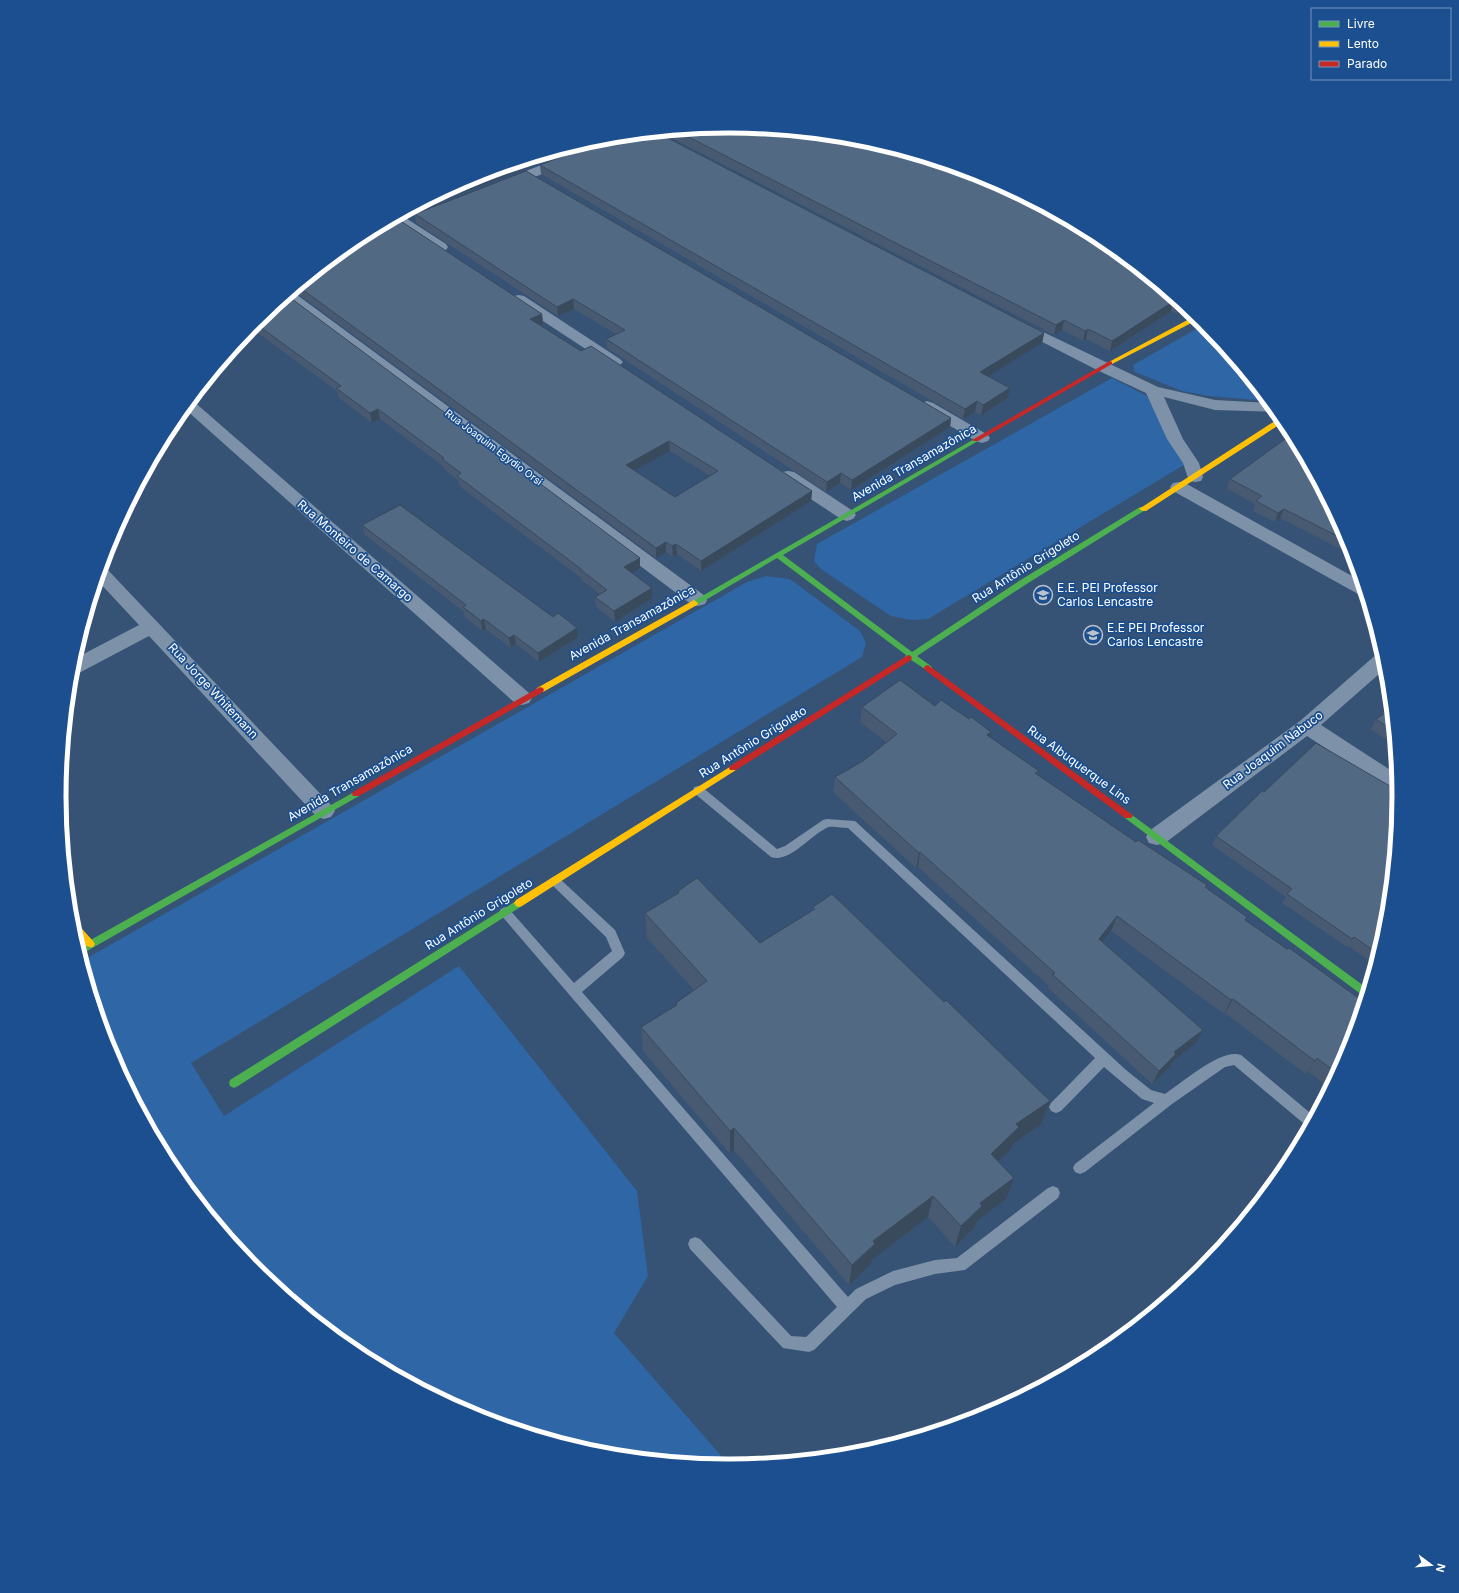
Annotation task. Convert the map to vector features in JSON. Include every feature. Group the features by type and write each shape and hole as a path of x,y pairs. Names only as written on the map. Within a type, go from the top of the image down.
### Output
{"street":[{"path":"492,188 580,154"},
{"path":"529,174 543,182"},
{"path":"402,220 418,217"},
{"path":"401,220 453,256"},
{"path":"505,290 629,372"},
{"name":"Rua Joaquim Egydio Orsi","path":"293,297 698,600"},
{"path":"1005,317 1102,368 1153,390 1214,405 1266,408"},
{"name":"Avenida Transamazônica","path":"84,948 522,698 778,555 1102,368 1191,320"},
{"path":"1153,390 1176,439 1191,464 1195,477"},
{"path":"913,398 982,438"},
{"name":"Rua Monteiro de Camargo","path":"193,407 522,698"},
{"name":"Rua Antônio Grigoleto","path":"234,1083 911,656 1022,583 1195,477 1277,423"},
{"path":"774,467 847,515"},
{"path":"1179,487 1359,587"},
{"name":"Rua Albuquerque Lins","path":"778,555 911,656 1363,991"},
{"name":"Rua Jorge Whitemann","path":"104,576 324,812"},
{"path":"80,664 152,626"},
{"name":"Rua Joaquim Nabuco","path":"1157,837 1307,726 1379,663"},
{"path":"1307,726 1393,782"},
{"path":"81,933 90,944"}],"lane":[{"path":"698,790 775,854 789,849 828,823 851,824 1104,1058 1147,1095 1167,1100"},
{"path":"555,881 611,934 619,953 574,991"},
{"path":"505,912 847,1307"},
{"path":"1056,1107 1104,1058"},
{"path":"1080,1168 1167,1100 1222,1062 1236,1059 1308,1120"},
{"path":"695,1244 788,1343 809,1345 861,1294 893,1278 935,1267 960,1265 1053,1193"}],"shaded area":[{"path":"1199,327 1228,359 1261,400 1209,396 1182,391 1135,372 1133,365"},
{"path":"1112,378 1147,396 1184,465 928,619 911,620 891,616 821,569 814,561 817,544"},
{"path":"766,576 790,579 860,631 866,643 862,657 191,1063 224,1116 459,966 637,1191 648,1276 614,1333 725,1460 686,1459 600,1447 558,1437 516,1425 476,1409 436,1392 398,1371 361,1348 326,1323 292,1295 260,1266 203,1200 178,1165 155,1128 134,1090 117,1050 101,1010 87,958 747,582"}],"building":[{"path":"683,134 773,134 816,139 859,146 943,168 1023,201 1061,222 1098,245 1133,270 1172,302 1112,341 1088,329 1085,331 1064,320 1056,325"},
{"path":"665,136 1044,333 980,372 1010,388 983,405 977,401 965,409 540,165 573,152 600,146"},
{"path":"526,171 951,418 852,480 841,473 827,482 606,339 625,330 573,299 557,307 415,214"},
{"path":"400,221 542,314 530,319 581,351 591,346 812,491 701,561 676,544 672,546 666,542 656,548 302,289 326,270 361,245","holes":["669,441 718,471 675,497 626,465"]},
{"path":"291,299 640,558 624,567 652,588 614,611 595,597 607,590 457,476 461,473 442,459 444,458 378,409 370,413 336,388 341,386 260,327"},
{"path":"1287,438 1325,503 1340,537 1284,509 1278,513 1256,501 1262,496 1230,479"},
{"path":"400,505 553,617 558,613 577,628 538,653 514,635 509,638 484,619 481,621 463,607 466,605 362,525"},
{"path":"900,680 935,706 941,700 969,719 971,717 991,732 987,735 1039,771 1035,773 1136,842 1138,840 1207,885 1205,887 1247,917 1245,920 1287,949 1289,948 1361,1000 1333,1070 1317,1058 1315,1061 1233,999 1231,1000 1117,916 1099,939 1203,1030 1174,1052 1176,1054 1159,1071 1052,974 1055,973 835,777 863,761 897,734 862,707"},
{"path":"1387,708 1389,728 1376,719 1385,713 1383,711"},
{"path":"1316,743 1393,788 1392,840 1387,883 1374,951 1354,937 1352,939 1287,894 1292,889 1216,836 1262,791 1264,792"},
{"path":"697,878 760,943 815,909 813,907 832,894 944,1002 946,1000 1050,1101 1016,1124 1019,1127 991,1154 1014,1178 980,1203 982,1206 961,1226 933,1196 873,1241 875,1244 852,1265 734,1128 730,1131 641,1027 677,1005 676,1003 707,981 645,913 679,893 678,891"}],"traffic: fast":[{"path":"694,603 976,440"},
{"path":"908,658 1022,583 1143,509"},
{"path":"778,555 928,668"},
{"path":"84,948 356,794"},
{"path":"1128,816 1363,991"},
{"path":"234,1083 519,903"}],"traffic: slow":[{"path":"1110,363 1191,320"},
{"path":"1143,509 1277,423"},
{"path":"540,690 694,603"},
{"path":"519,903 733,768"},
{"path":"81,934 90,944"}],"traffic: jam":[{"path":"976,440 1110,363"},
{"path":"733,768 908,658"},
{"path":"928,668 1128,816"},
{"path":"356,794 540,690"}],"place":[{"name":"E.E. PEI Professor Carlos Lencastre","path":"1043,595"},
{"name":"E.E PEI Professor Carlos Lencastre","path":"1093,635"}]}
